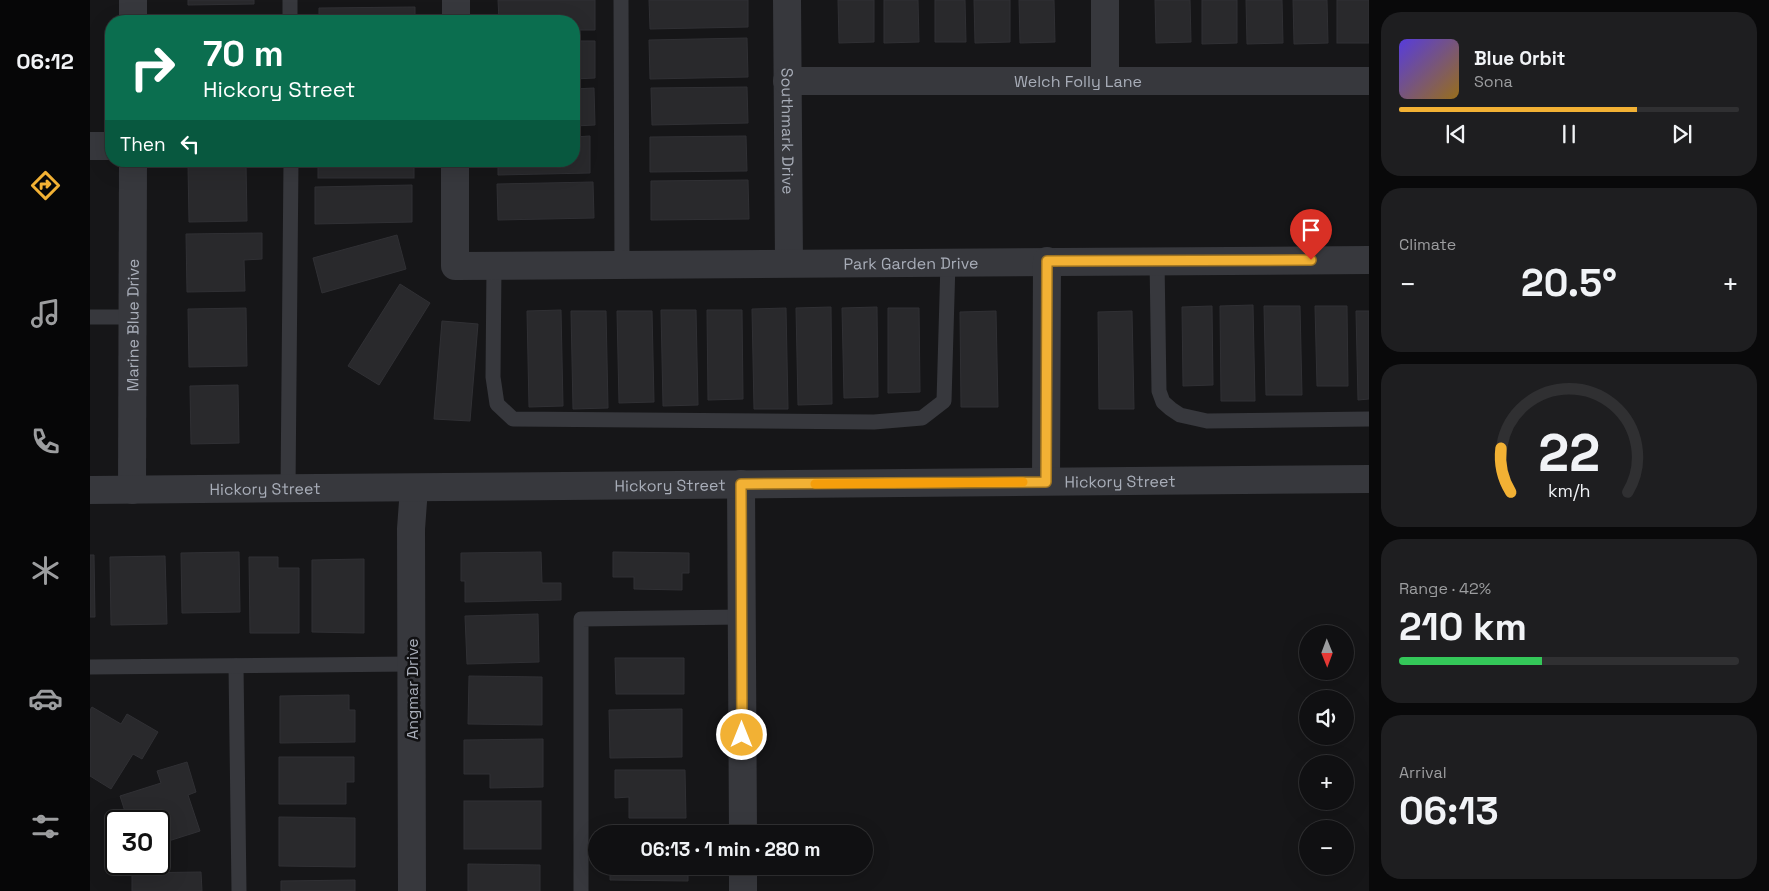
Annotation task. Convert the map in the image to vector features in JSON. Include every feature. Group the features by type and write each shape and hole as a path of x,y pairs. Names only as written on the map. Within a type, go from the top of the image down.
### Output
{"street":[{"path":"133,0 133,15"},
{"path":"456,0 456,15"},
{"name":"Southmark Drive","path":"787,0 789,263"},
{"path":"1105,0 1105,81"},
{"name":"Welch Folly Lane","path":"787,81 1369,82"},
{"path":"90,146 105,146"},
{"name":"Marine Blue Drive","path":"132,490 133,167"},
{"name":"Park Garden Drive","path":"455,167 454,266 1369,260"},
{"path":"1046,482 1047,261"},
{"name":"Hickory Street","path":"90,490 1369,479"},
{"path":"741,484 743,825"},
{"name":"Angmar Drive","path":"412,891 412,529 414,488"},
{"path":"743,875 743,891"}],"lane":[{"path":"290,0 290,15"},
{"path":"622,0 622,265"},
{"path":"288,488 290,167"},
{"path":"1156,260 1159,391 1170,410 1180,415 1207,421 1369,419"},
{"path":"494,266 494,386 497,404 514,419 874,422 922,418 944,401 948,262"},
{"path":"90,317 132,317"},
{"path":"582,891 581,619 742,617"},
{"path":"90,667 412,664"},
{"path":"236,666 239,891"}],"building":[{"path":"188,0 254,0 254,4 188,5"},
{"path":"498,0 595,0 595,30 580,30 580,15 499,15"},
{"path":"649,0 748,0 748,27 650,29"},
{"path":"838,0 874,0 874,42 839,43"},
{"path":"884,0 918,0 919,42 884,43"},
{"path":"935,0 965,0 966,42 935,42"},
{"path":"974,0 1010,0 1010,42 975,43"},
{"path":"1019,0 1054,0 1055,42 1020,43"},
{"path":"1155,0 1190,0 1191,42 1156,43"},
{"path":"1202,0 1237,0 1237,43 1202,44"},
{"path":"1246,0 1282,0 1283,43 1247,44"},
{"path":"1293,0 1327,0 1328,43 1294,44"},
{"path":"1337,0 1369,0 1369,43 1337,43"},
{"path":"415,7 415,15 319,15 319,8"},
{"path":"747,38 748,77 650,79 649,40"},
{"path":"580,41 595,41 595,78 580,79"},
{"path":"747,87 748,123 652,125 651,88"},
{"path":"594,88 595,125 580,126 580,89"},
{"path":"590,136 590,173 498,175 498,167 580,167 580,137"},
{"path":"746,136 747,171 650,172 650,137"},
{"path":"188,167 246,167 247,221 189,222"},
{"path":"318,167 414,167 414,178 318,178"},
{"path":"748,180 749,219 651,220 651,181"},
{"path":"593,182 594,218 498,220 497,184"},
{"path":"412,185 412,222 315,224 315,187"},
{"path":"262,233 262,259 244,260 245,291 187,292 186,234"},
{"path":"397,235 406,269 322,293 313,258"},
{"path":"400,284 430,303 379,385 348,366"},
{"path":"1253,305 1255,401 1221,401 1220,306"},
{"path":"1212,306 1213,385 1183,386 1182,307"},
{"path":"1264,306 1300,306 1302,395 1266,395"},
{"path":"1315,306 1347,306 1348,386 1317,386"},
{"path":"831,307 832,404 798,405 796,308"},
{"path":"877,307 878,397 844,398 842,308"},
{"path":"246,308 247,366 189,367 188,309"},
{"path":"786,308 788,409 754,409 752,309"},
{"path":"888,308 919,308 920,392 888,393"},
{"path":"561,310 563,406 529,407 527,311"},
{"path":"661,310 696,310 698,405 663,406"},
{"path":"707,310 742,310 743,399 708,400"},
{"path":"571,311 606,311 608,408 573,409"},
{"path":"617,311 652,311 654,402 619,403"},
{"path":"996,311 998,407 961,407 960,312"},
{"path":"1132,311 1134,409 1099,409 1098,312"},
{"path":"1356,311 1369,311 1369,399 1358,400"},
{"path":"442,321 478,324 470,421 434,419"},
{"path":"238,385 239,443 191,444 190,386"},
{"path":"239,552 240,612 182,613 181,553"},
{"path":"541,552 542,583 561,583 561,600 465,602 465,581 461,581 461,553"},
{"path":"613,552 689,553 689,573 682,573 682,590 634,589 634,577 613,577"},
{"path":"90,555 94,555 95,617 90,617"},
{"path":"165,556 167,624 111,625 110,557"},
{"path":"249,557 278,557 278,568 299,568 299,633 250,633"},
{"path":"364,559 364,633 312,632 312,560"},
{"path":"538,614 539,662 467,664 465,616"},
{"path":"615,658 684,658 684,694 616,694"},
{"path":"469,676 542,677 542,725 468,724"},
{"path":"349,695 349,710 355,710 355,742 280,743 280,696"},
{"path":"92,707 121,724 127,714 158,732 142,759 133,754 111,789 90,776 90,710"},
{"path":"682,709 682,757 610,758 609,710"},
{"path":"543,739 543,787 490,788 490,774 464,774 464,740"},
{"path":"279,757 354,757 354,782 346,782 346,804 279,804"},
{"path":"187,762 196,792 188,795 200,831 170,841 170,810 124,810 120,796 161,783 157,771"},
{"path":"615,770 685,770 686,818 629,818 629,797 615,798"},
{"path":"464,801 541,801 541,849 464,849"},
{"path":"279,817 355,818 355,867 279,866"},
{"path":"468,864 540,865 540,891 468,891"},
{"path":"170,872 201,872 202,891 132,891 132,875 170,875"},
{"path":"610,875 688,875 688,881 610,880"},
{"path":"355,880 355,891 281,891 281,881"}],"slow traffic":[{"path":"815,484 1023,482"}],"route":[{"path":"742,735 741,484 1046,482 1047,261 1311,260"}]}
